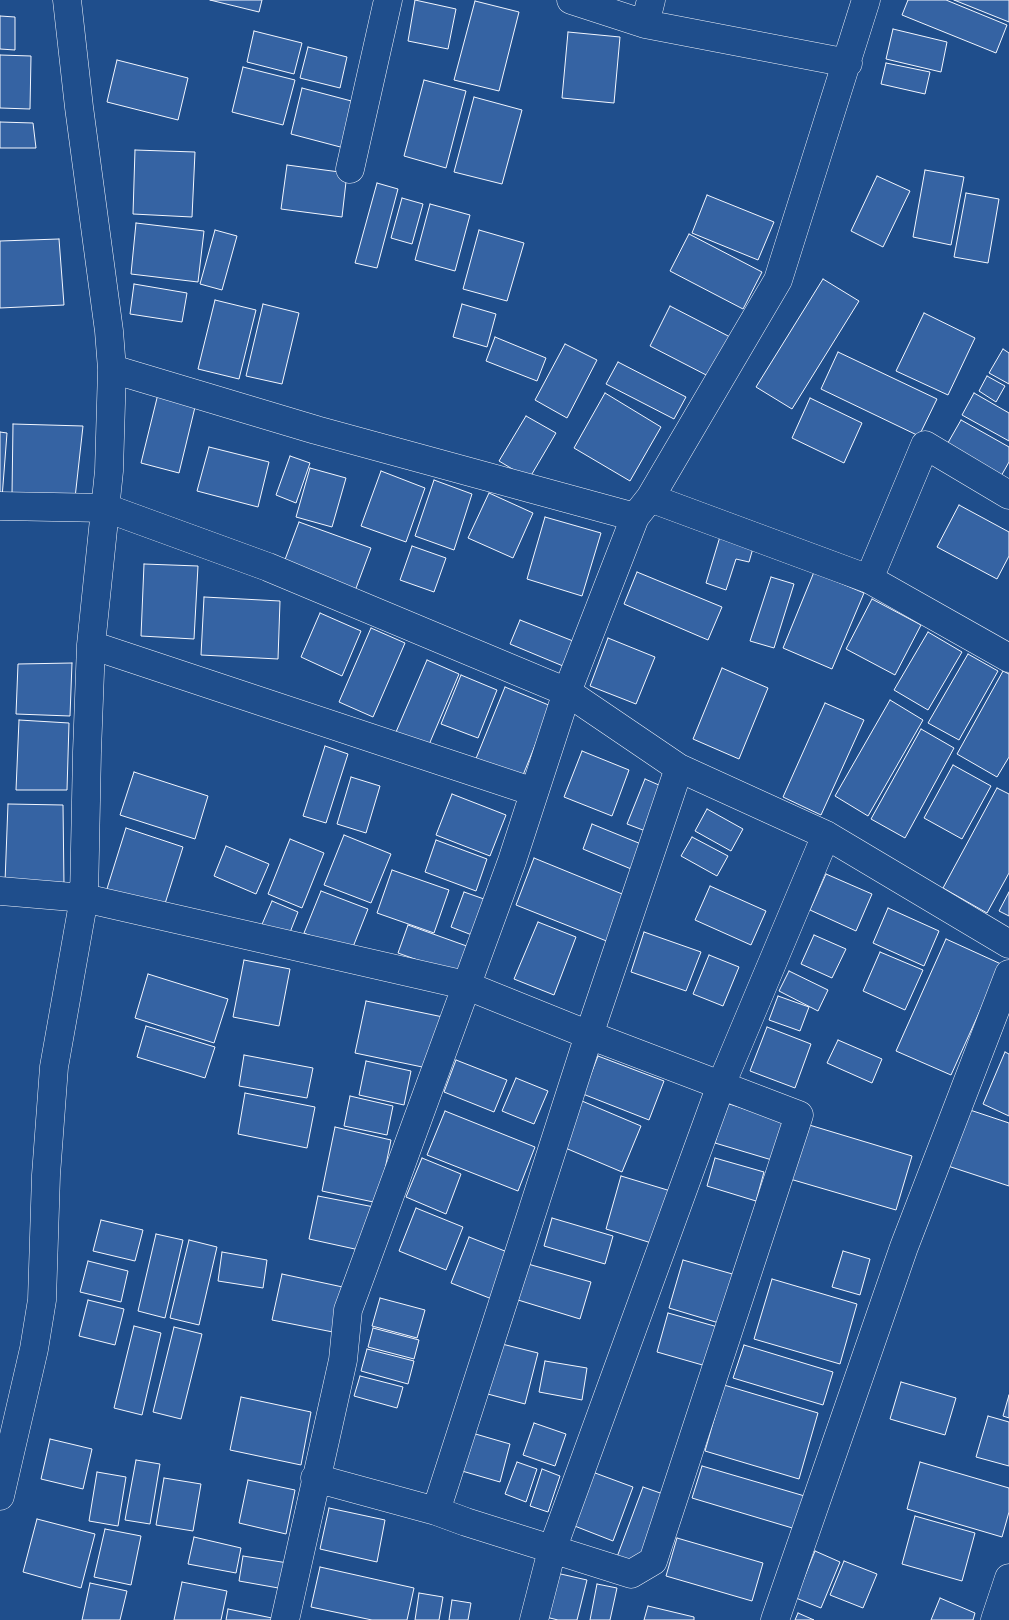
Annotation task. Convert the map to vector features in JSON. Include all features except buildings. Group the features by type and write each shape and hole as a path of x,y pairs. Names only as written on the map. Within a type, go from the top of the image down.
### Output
{"street":[{"path":"0,1496 34,1349 42,1300 46,1175 54,1067 84,898 91,645 109,471 112,369 68,0"},
{"path":"350,169 388,0"},
{"path":"571,0 648,12 848,63"},
{"path":"285,1620 315,1478 343,1360 348,1310 512,860 567,692 642,508 778,280 848,63 866,0"},
{"path":"112,369 316,430 642,508 869,579 1009,658"},
{"path":"869,579 925,445 1009,495"},
{"path":"0,506 106,508 268,567 567,692 679,768 826,835 1009,944"},
{"path":"91,645 534,792"},
{"path":"436,1511 589,1035 679,768"},
{"path":"534,1620 552,1550 721,1085 826,835"},
{"path":"0,891 84,898 465,985 589,1035 799,1115 653,1561 631,1574 436,1511 315,1478"},
{"path":"775,1620 904,1247 1009,974"},
{"path":"995,1620 1009,1578"}]}
